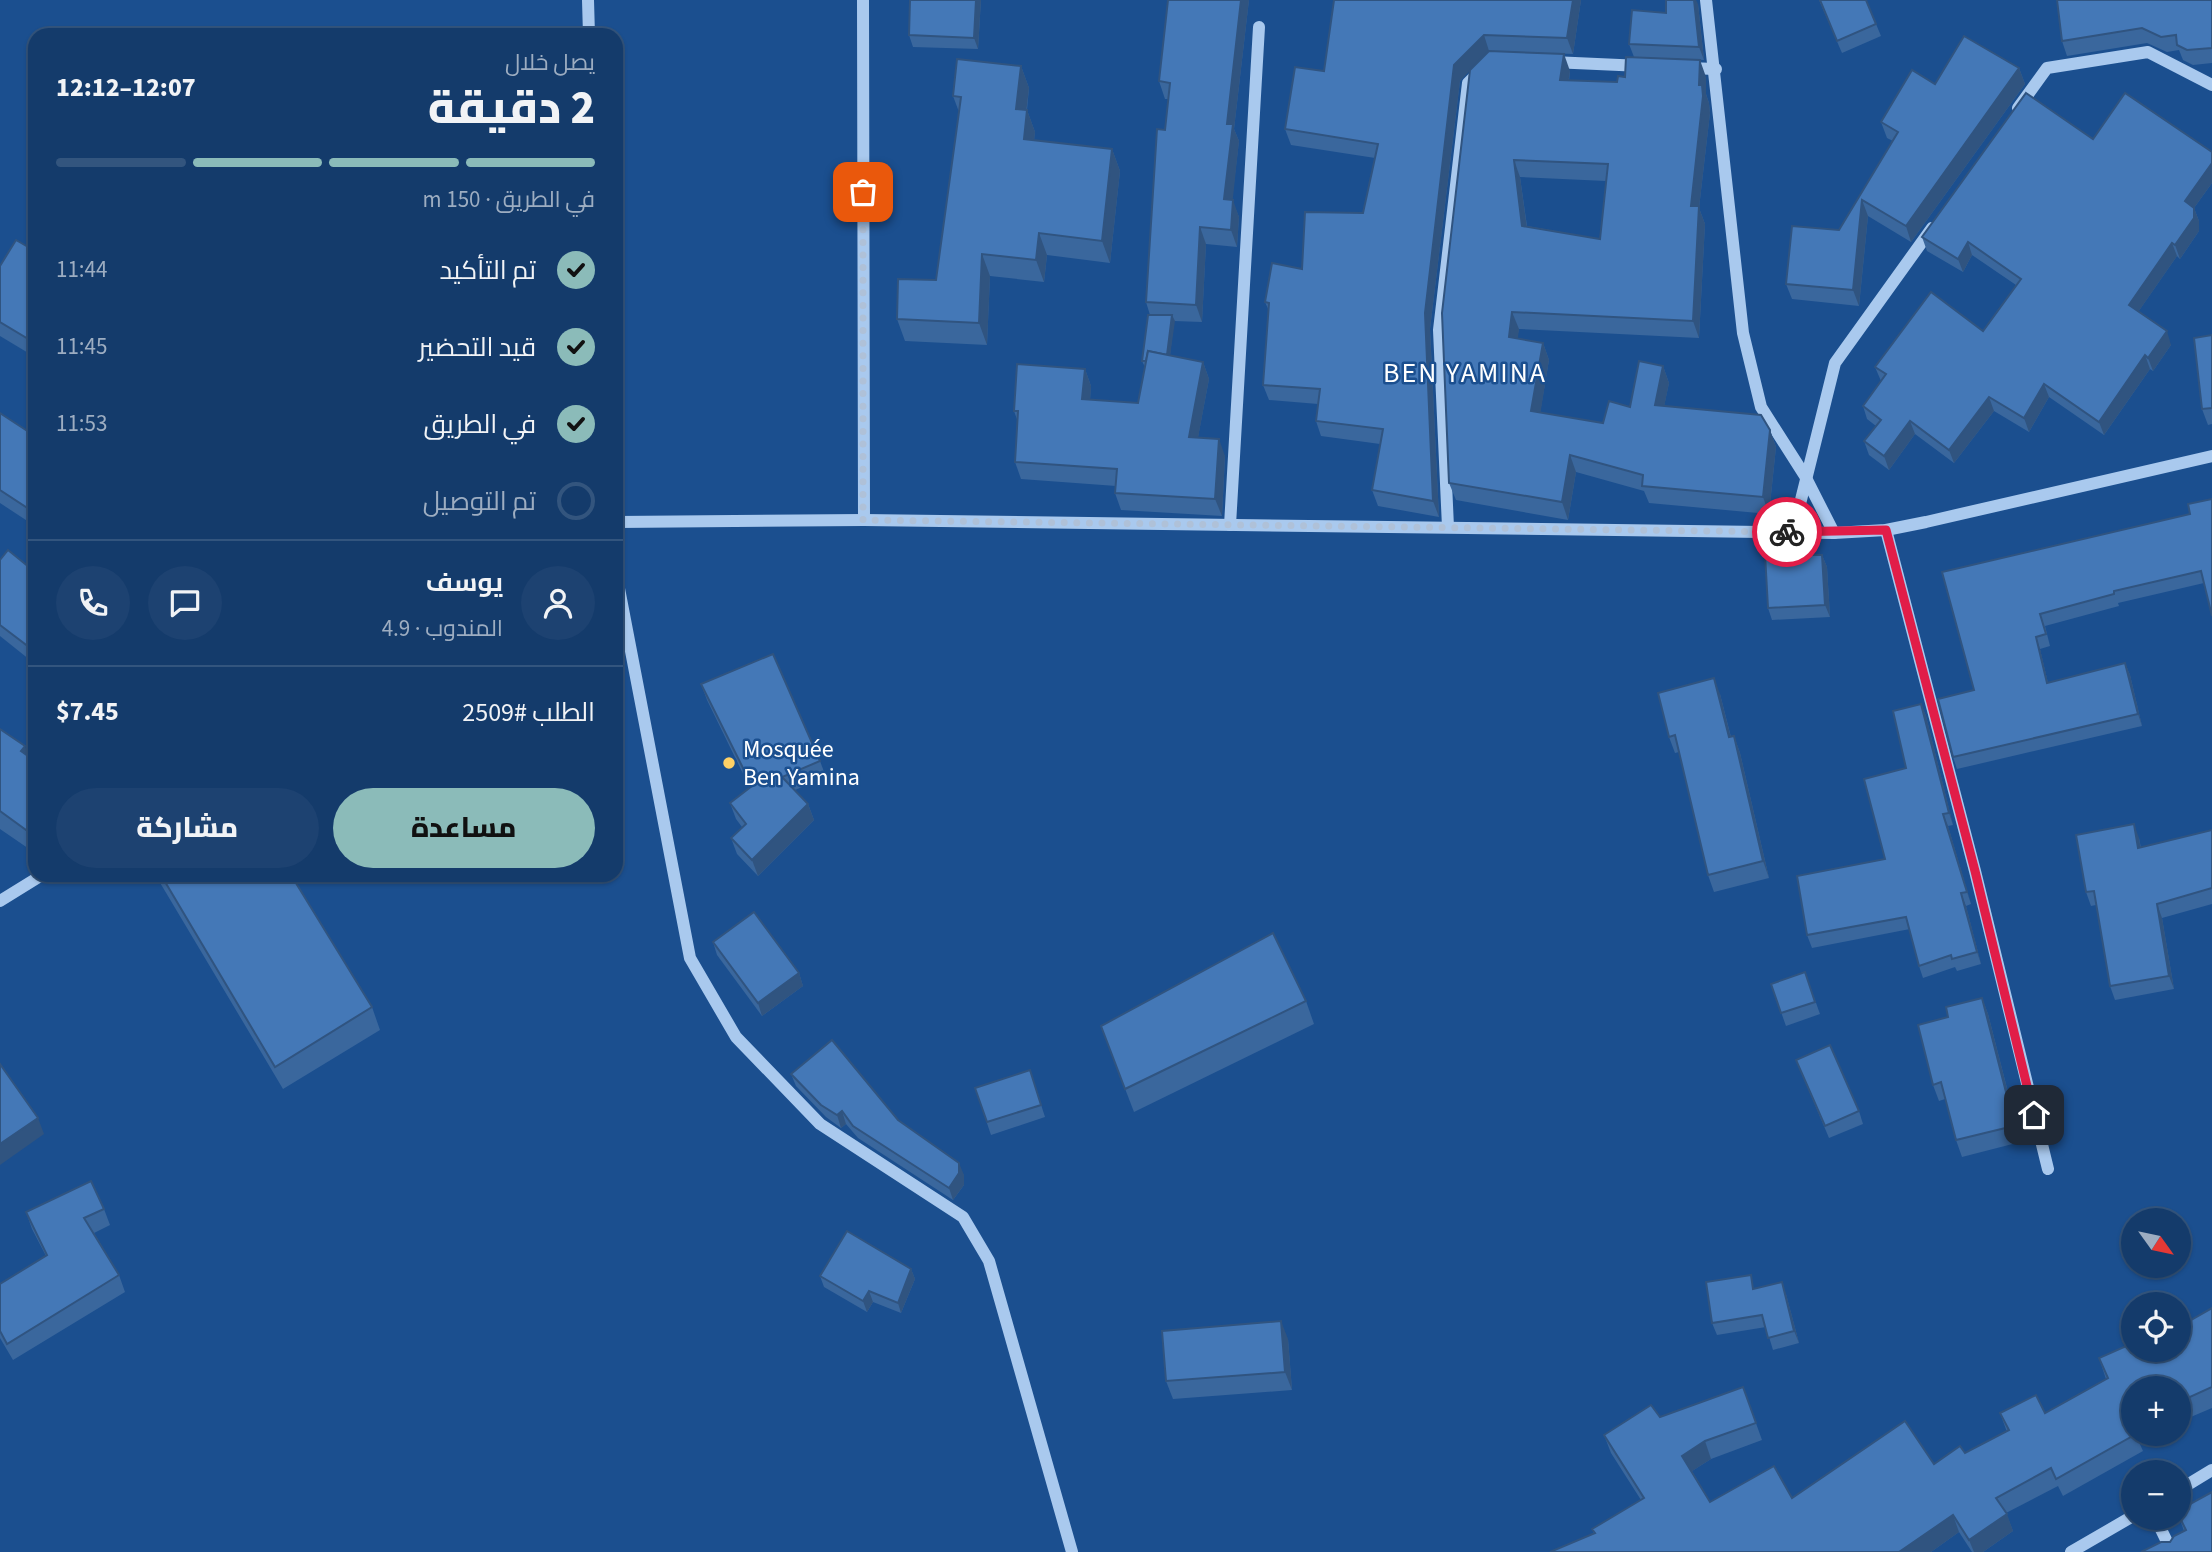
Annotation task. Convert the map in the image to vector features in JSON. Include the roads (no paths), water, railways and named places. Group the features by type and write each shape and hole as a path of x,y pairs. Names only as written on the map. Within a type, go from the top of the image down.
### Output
{"street":[{"path":"587,0 589,28"},
{"path":"863,0 863,520"},
{"path":"1706,0 1716,69 1743,333 1761,407 1805,476 1834,533"},
{"path":"1230,525 1259,27"},
{"path":"2006,125 2047,68 2148,52 2212,85"},
{"path":"1448,527 1439,330 1468,83 1492,59"},
{"path":"1545,61 1650,66"},
{"path":"1676,67 1716,69"},
{"path":"1793,532 1805,476 1836,363 1941,216"},
{"path":"623,522 863,520 1834,533 1886,530 2212,456"},
{"path":"1886,530 1975,871 2048,1169"},
{"path":"623,609 690,958 736,1037 820,1124 963,1217 989,1261 1072,1552"},
{"path":"0,901 31,882"},
{"path":"2191,1483 2212,1471"},
{"path":"2071,1552 2121,1523"},
{"path":"2161,1530 2172,1552"}],"place":[{"name":"Mosquée Ben Yamina","path":"729,763"}],"district":[{"name":"BEN YAMINA","path":"1465,373"}]}
